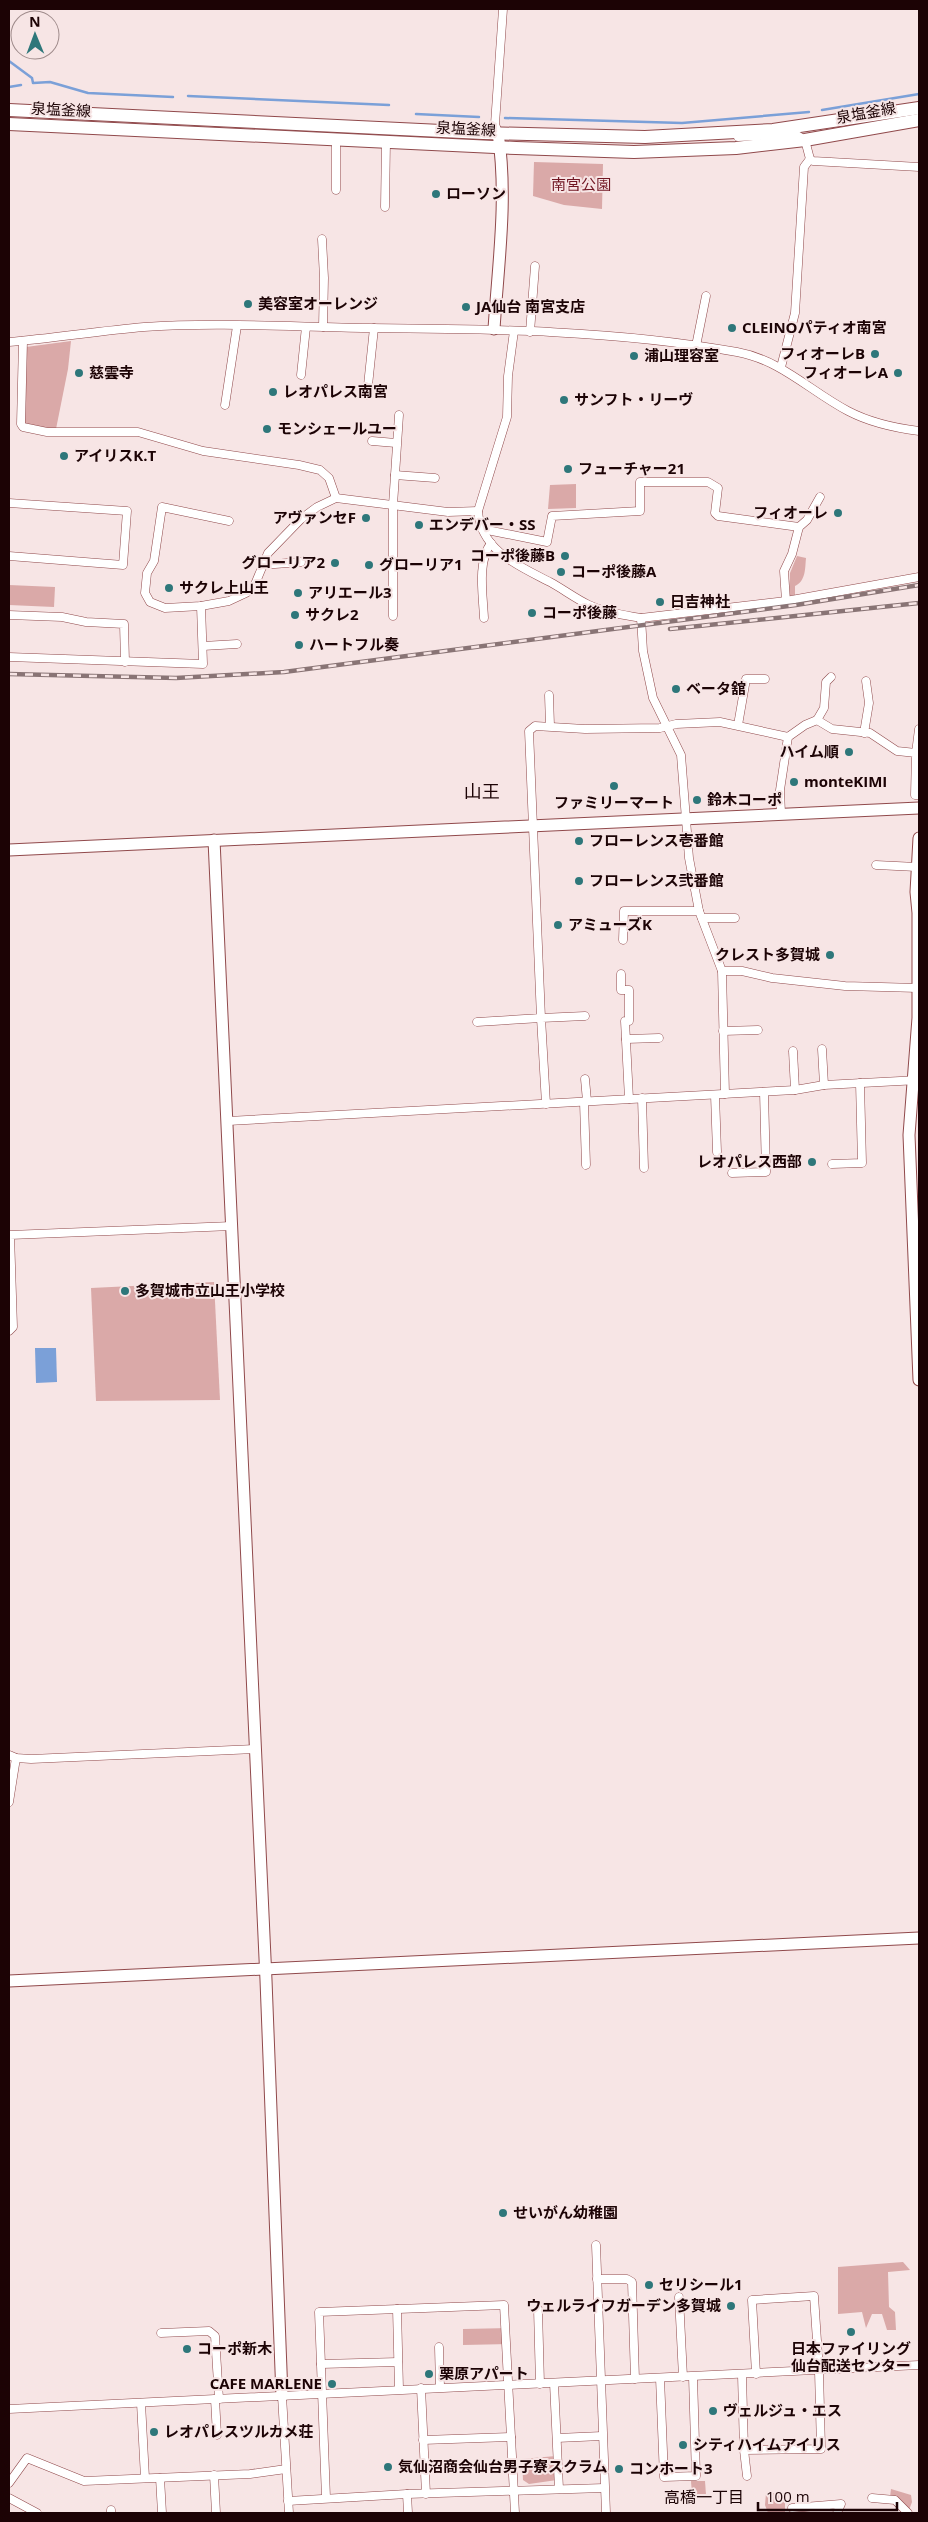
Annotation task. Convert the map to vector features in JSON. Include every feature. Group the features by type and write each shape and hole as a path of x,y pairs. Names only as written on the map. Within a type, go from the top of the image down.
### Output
{"main road":[{"name":"泉塩釜線","path":"9,110 498,134 645,137 704,135 812,125 919,108"},
{"path":"42,112 54,121 105,124 136,130"},
{"path":"9,117 31,118 42,125"},
{"name":"泉塩釜線","path":"9,124 500,148 634,152 736,148 806,140 919,120"}],"street":[{"path":"494,329 502,192 500,148 495,124 503,9"},
{"path":"704,135 753,138 795,134 806,140 810,159 804,167 795,313 781,367"},
{"path":"336,139 336,190"},
{"path":"385,208 386,142"},
{"path":"810,159 813,161 919,167"},
{"path":"322,239 324,327"},
{"path":"530,332 535,266"},
{"path":"696,346 706,296"},
{"path":"9,342 144,328 237,326 494,329 620,337 738,352 764,359 781,367 846,410 862,417 919,431"},
{"path":"225,404 237,326"},
{"path":"300,375 306,327"},
{"path":"367,396 374,328"},
{"path":"514,331 508,376 508,412 478,511 478,522 502,556 515,565 589,605 621,615 641,618 786,601 919,577"},
{"path":"23,341 21,424 23,427 46,432 138,432 203,451 300,465 320,470 329,478 336,498"},
{"path":"393,616 393,505 399,415"},
{"path":"372,441 396,443"},
{"path":"395,475 435,478"},
{"path":"482,529 547,542 552,516 640,511 640,482 708,482 718,488 715,513 718,516 799,527"},
{"path":"786,601 784,571 792,554 799,527 808,520 820,497"},
{"path":"229,520 162,507 154,561 147,573 145,594 150,602 165,608 201,606 229,601 253,589 268,553 301,519 317,507 336,498 448,512 478,511"},
{"path":"9,503 127,511 124,565 9,556"},
{"path":"484,618 483,562 485,552 491,543"},
{"path":"262,565 301,562"},
{"path":"9,657 203,664 201,606"},
{"path":"9,615 62,617 86,622 124,624 125,662"},
{"path":"641,618 643,651 653,698 681,755 689,858 700,914 722,971 725,1094"},
{"path":"202,646 237,644"},
{"path":"546,1104 529,731 535,726 585,729 660,728 667,725 720,722 788,737 817,720 824,708 826,682 832,677"},
{"path":"738,726 746,679 765,679"},
{"path":"864,732 869,703 866,681"},
{"path":"549,695 550,726"},
{"path":"817,720 832,729 870,733 897,751 916,754"},
{"path":"919,729 915,795 919,795"},
{"path":"781,814 780,790 788,737"},
{"path":"9,850 919,808"},
{"path":"919,838 917,867 919,932 916,1080 909,1135 919,1380"},
{"path":"214,840 266,1969 288,2513"},
{"path":"876,865 917,867"},
{"path":"623,940 624,911 700,914 735,918"},
{"path":"722,971 742,971 772,978 845,986 918,988"},
{"path":"621,974 622,990 628,990 629,1021 625,1021 629,1099"},
{"path":"477,1022 585,1016"},
{"path":"723,1032 758,1030"},
{"path":"626,1039 659,1038"},
{"path":"822,1049 824,1085"},
{"path":"793,1051 795,1090"},
{"path":"585,1079 586,1164"},
{"path":"228,1121 764,1092 795,1090 824,1085 916,1080"},
{"path":"832,1164 862,1163 860,1083"},
{"path":"732,1173 766,1172 764,1092"},
{"path":"715,1094 717,1152"},
{"path":"642,1098 644,1168"},
{"path":"9,1331 13,1327 10,1235 232,1226"},
{"path":"9,1802 12,1756 255,1749"},
{"path":"9,1981 919,1938"},
{"path":"596,2245 606,2513"},
{"path":"597,2279 627,2279 632,2282 634,2380"},
{"path":"744,2450 821,2449 819,2372 814,2296 752,2300 756,2374"},
{"path":"679,2297 683,2377"},
{"path":"326,2498 319,2312 504,2305 515,2513"},
{"path":"396,2309 399,2389"},
{"path":"538,2309 540,2384"},
{"path":"161,2333 209,2331 215,2336 217,2435"},
{"path":"439,2347 440,2388"},
{"path":"321,2364 398,2362"},
{"path":"9,2409 399,2389 819,2372 919,2365"},
{"path":"742,2375 744,2450 747,2476"},
{"path":"660,2378 664,2477 696,2476 693,2377"},
{"path":"554,2383 559,2489"},
{"path":"421,2388 426,2494"},
{"path":"142,2403 145,2478"},
{"path":"557,2438 602,2436"},
{"path":"424,2440 511,2437"},
{"path":"9,2482 27,2458 84,2481 214,2475 286,2469"},
{"path":"214,2475 216,2513"},
{"path":"160,2478 162,2513"},
{"path":"288,2500 604,2488"},
{"path":"407,2494 408,2513"},
{"path":"9,2498 37,2513"},
{"path":"872,2498 895,2500 908,2513"},
{"path":"792,2508 840,2504 837,2513"}],"green space":[{"name":"南宮公園","path":"534,162 603,164 602,209 564,205 533,196"},
{"path":"71,341 68,369 56,429 26,425 23,421 26,347"},
{"path":"576,484 576,508 548,509 550,485"},
{"path":"797,556 806,558 804,574 799,584 795,586 795,595 789,596 790,573"},
{"path":"9,585 55,587 54,607 9,605"},
{"path":"214,1282 220,1400 96,1401 91,1288"},
{"path":"903,2262 910,2270 888,2272 889,2307 895,2312 896,2330 887,2330 882,2314 872,2314 866,2328 862,2312 838,2314 838,2267"},
{"path":"509,2328 510,2344 463,2345 463,2329"},
{"path":"556,2456 557,2480 529,2484 523,2480 522,2459"},
{"path":"691,2481 705,2481 706,2495 692,2495"},
{"path":"891,2489 911,2495 912,2502 909,2510 890,2497"},
{"path":"766,2493 785,2493 785,2512 768,2513 765,2505"}],"water":[{"path":"35,1348 56,1348 57,1382 36,1383"}],"waterway":[{"path":"9,61 32,78 33,83 50,82 88,93 173,97"},
{"path":"9,87 21,85"},
{"path":"822,110 919,94"},
{"path":"188,96 389,105"},
{"path":"505,118 682,123 809,112"},
{"path":"416,114 479,117"}],"railway":[{"path":"9,674 176,678 284,672 796,605 919,585"},
{"path":"670,629 919,603"}],"place":[{"name":"ローソン","path":"436,194"},
{"name":"美容室オーレンジ","path":"248,304"},
{"name":"JA仙台 南宮支店","path":"466,307"},
{"name":"CLEINOパティオ南宮","path":"732,328"},
{"name":"フィオーレB","path":"875,354"},
{"name":"浦山理容室","path":"634,356"},
{"name":"慈雲寺","path":"79,373"},
{"name":"フィオーレA","path":"898,373"},
{"name":"レオパレス南宮","path":"273,392"},
{"name":"サンフト・リーヴ","path":"564,400"},
{"name":"モンシェールユー","path":"267,429"},
{"name":"アイリスK.T","path":"64,456"},
{"name":"フューチャー21","path":"568,469"},
{"name":"フィオーレ","path":"838,513"},
{"name":"アヴァンセF","path":"366,518"},
{"name":"エンデバー・SS","path":"419,525"},
{"name":"コーポ後藤B","path":"565,556"},
{"name":"グローリア2","path":"335,563"},
{"name":"グローリア1","path":"369,565"},
{"name":"コーポ後藤A","path":"561,572"},
{"name":"サクレ上山王","path":"169,588"},
{"name":"アリエール3","path":"298,593"},
{"name":"日吉神社","path":"660,602"},
{"name":"コーポ後藤","path":"532,613"},
{"name":"サクレ2","path":"295,615"},
{"name":"ハートフル奏","path":"299,645"},
{"name":"ベータ舘","path":"676,689"},
{"name":"ハイム順","path":"849,752"},
{"name":"monteKIMI","path":"794,782"},
{"name":"ファミリーマート","path":"614,786"},
{"name":"鈴木コーポ","path":"697,800"},
{"name":"フローレンス壱番館","path":"579,841"},
{"name":"フローレンス弐番館","path":"579,881"},
{"name":"アミューズK","path":"558,925"},
{"name":"クレスト多賀城","path":"830,955"},
{"name":"レオパレス西部","path":"812,1162"},
{"name":"多賀城市立山王小学校","path":"125,1291"},
{"name":"せいがん幼稚園","path":"503,2213"},
{"name":"セリシール1","path":"649,2285"},
{"name":"ウェルライフガーデン多賀城","path":"731,2306"},
{"name":"日本ファイリング 仙台配送センター","path":"851,2332"},
{"name":"コーポ新木","path":"187,2349"},
{"name":"栗原アパート","path":"429,2374"},
{"name":"CAFE MARLENE","path":"332,2384"},
{"name":"ヴェルジュ・エス","path":"713,2411"},
{"name":"レオパレスツルカメ荘","path":"154,2432"},
{"name":"シティハイムアイリス","path":"683,2445"},
{"name":"気仙沼商会仙台男子寮スクラム","path":"388,2467"},
{"name":"コンホート3","path":"619,2469"}],"district":[{"name":"山王","path":"482,792"},
{"name":"高橋一丁目","path":"704,2497"}]}
